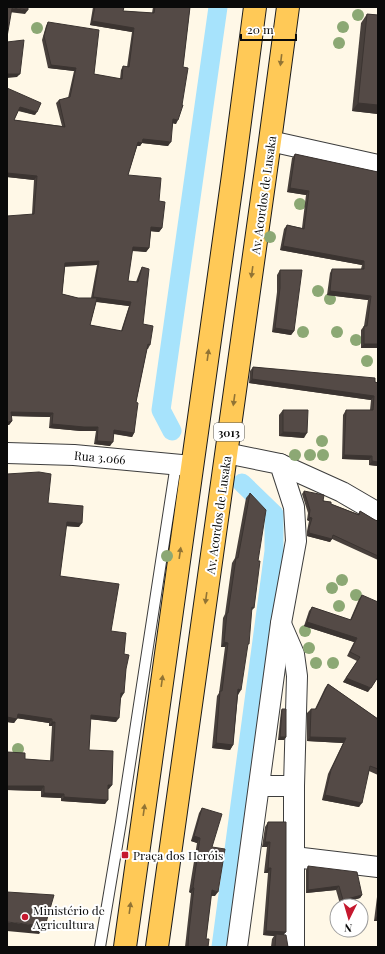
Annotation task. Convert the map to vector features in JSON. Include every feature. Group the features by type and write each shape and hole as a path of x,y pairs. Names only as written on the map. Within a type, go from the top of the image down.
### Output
{"main road":[{"name":"3013","path":"124,947 138,849 184,465 255,7"},
{"name":"Av. Acordos de Lusaka","path":"157,947 288,7"}],"street":[{"path":"270,141 378,165"},
{"name":"Rua 3.066","path":"7,453 74,455 184,465"},
{"path":"226,453 280,464 342,492 378,513"},
{"path":"237,947 281,623 296,541 294,507 280,464"},
{"path":"281,623 294,654 297,676 294,786 294,947"},
{"path":"260,786 294,786"},
{"path":"294,857 378,867"}],"lane":[{"path":"100,947 184,465"}],"building":[{"path":"7,7 28,7 28,10 12,8 7,37"},
{"path":"95,7 124,7 123,11 154,13 155,7 190,7 183,67 188,68 183,105 178,120 173,119 171,142 143,139 142,143 138,142 128,175 161,178 159,201 165,202 162,228 151,227 149,248 133,247 128,281 138,282 142,267 149,269 143,324 153,326 150,345 148,344 136,402 138,403 134,433 114,430 113,442 97,441 98,427 52,424 53,413 11,412 12,421 7,422 7,216 34,214 37,176 7,173 7,88 41,103 37,112 20,107 14,120 65,127 59,100 70,97 76,68 51,65 44,36 48,22 99,30 94,74 122,79 123,66 129,67 134,28 92,21","holes":["99,261 93,297 131,302 122,331 90,325 97,298 78,298 62,294 65,263"]},
{"path":"367,14 378,15 378,105 358,103"},
{"path":"24,40 20,74 7,74 7,42"},
{"path":"295,154 378,172 378,344 364,344 364,326 367,326 371,296 330,291 332,269 364,269 364,261 283,246 287,225 304,229 309,191 290,188"},
{"path":"280,270 302,270 294,331 275,328 280,288"},
{"path":"253,367 375,378 375,382 378,383 378,462 372,461 372,456 344,455 346,410 373,410 374,396 252,379"},
{"path":"283,410 308,410 307,433 283,432"},
{"path":"39,472 51,474 48,503 83,506 82,523 67,522 60,576 119,584 111,631 126,633 124,654 129,655 124,693 121,693 119,718 91,715 89,750 113,751 112,785 108,785 108,800 64,797 64,794 44,793 44,786 7,786 7,752 25,753 25,759 53,761 55,722 52,722 52,719 18,714 17,719 7,717 7,474"},
{"path":"304,491 324,495 323,501 331,502 331,504 359,515 360,511 378,521 378,556 333,535 332,539 309,533 312,518 309,517 310,510"},
{"path":"250,493 266,510 258,561 260,561 254,608 252,607 249,644 241,690 238,689 233,745 216,743 220,691 222,691 228,643 224,642 227,613 236,558 238,558"},
{"path":"362,595 378,602 378,677 371,688 346,678 360,657 350,652 357,638 307,622 312,607 351,620"},
{"path":"328,684 378,719 378,769 370,766 362,803 325,795 331,770 346,738 310,737 311,709 316,709"},
{"path":"282,709 286,709 286,737 280,737"},
{"path":"202,808 222,814 212,847 225,849 218,892 212,890 206,939 209,939 208,947 188,947 193,887 200,838 194,836"},
{"path":"268,822 286,822 286,932 266,931 271,868 268,868 270,842 265,842"},
{"path":"308,866 357,872 362,895 351,898 342,898 339,886 308,890"},
{"name":"Ministério de Agricultura","path":"7,892 54,895 45,926 7,922"},
{"path":"276,934 286,935 288,947 275,947"}],"waterway":[{"path":"172,431 161,410 218,7"},
{"path":"221,947 274,551 274,514 242,483"},
{"path":"221,947 274,551 274,514 242,483"}],"place":[{"name":"Praça dos Heróis","path":"125,855"},
{"name":"Ministério de Agricultura","path":"25,917"}]}
